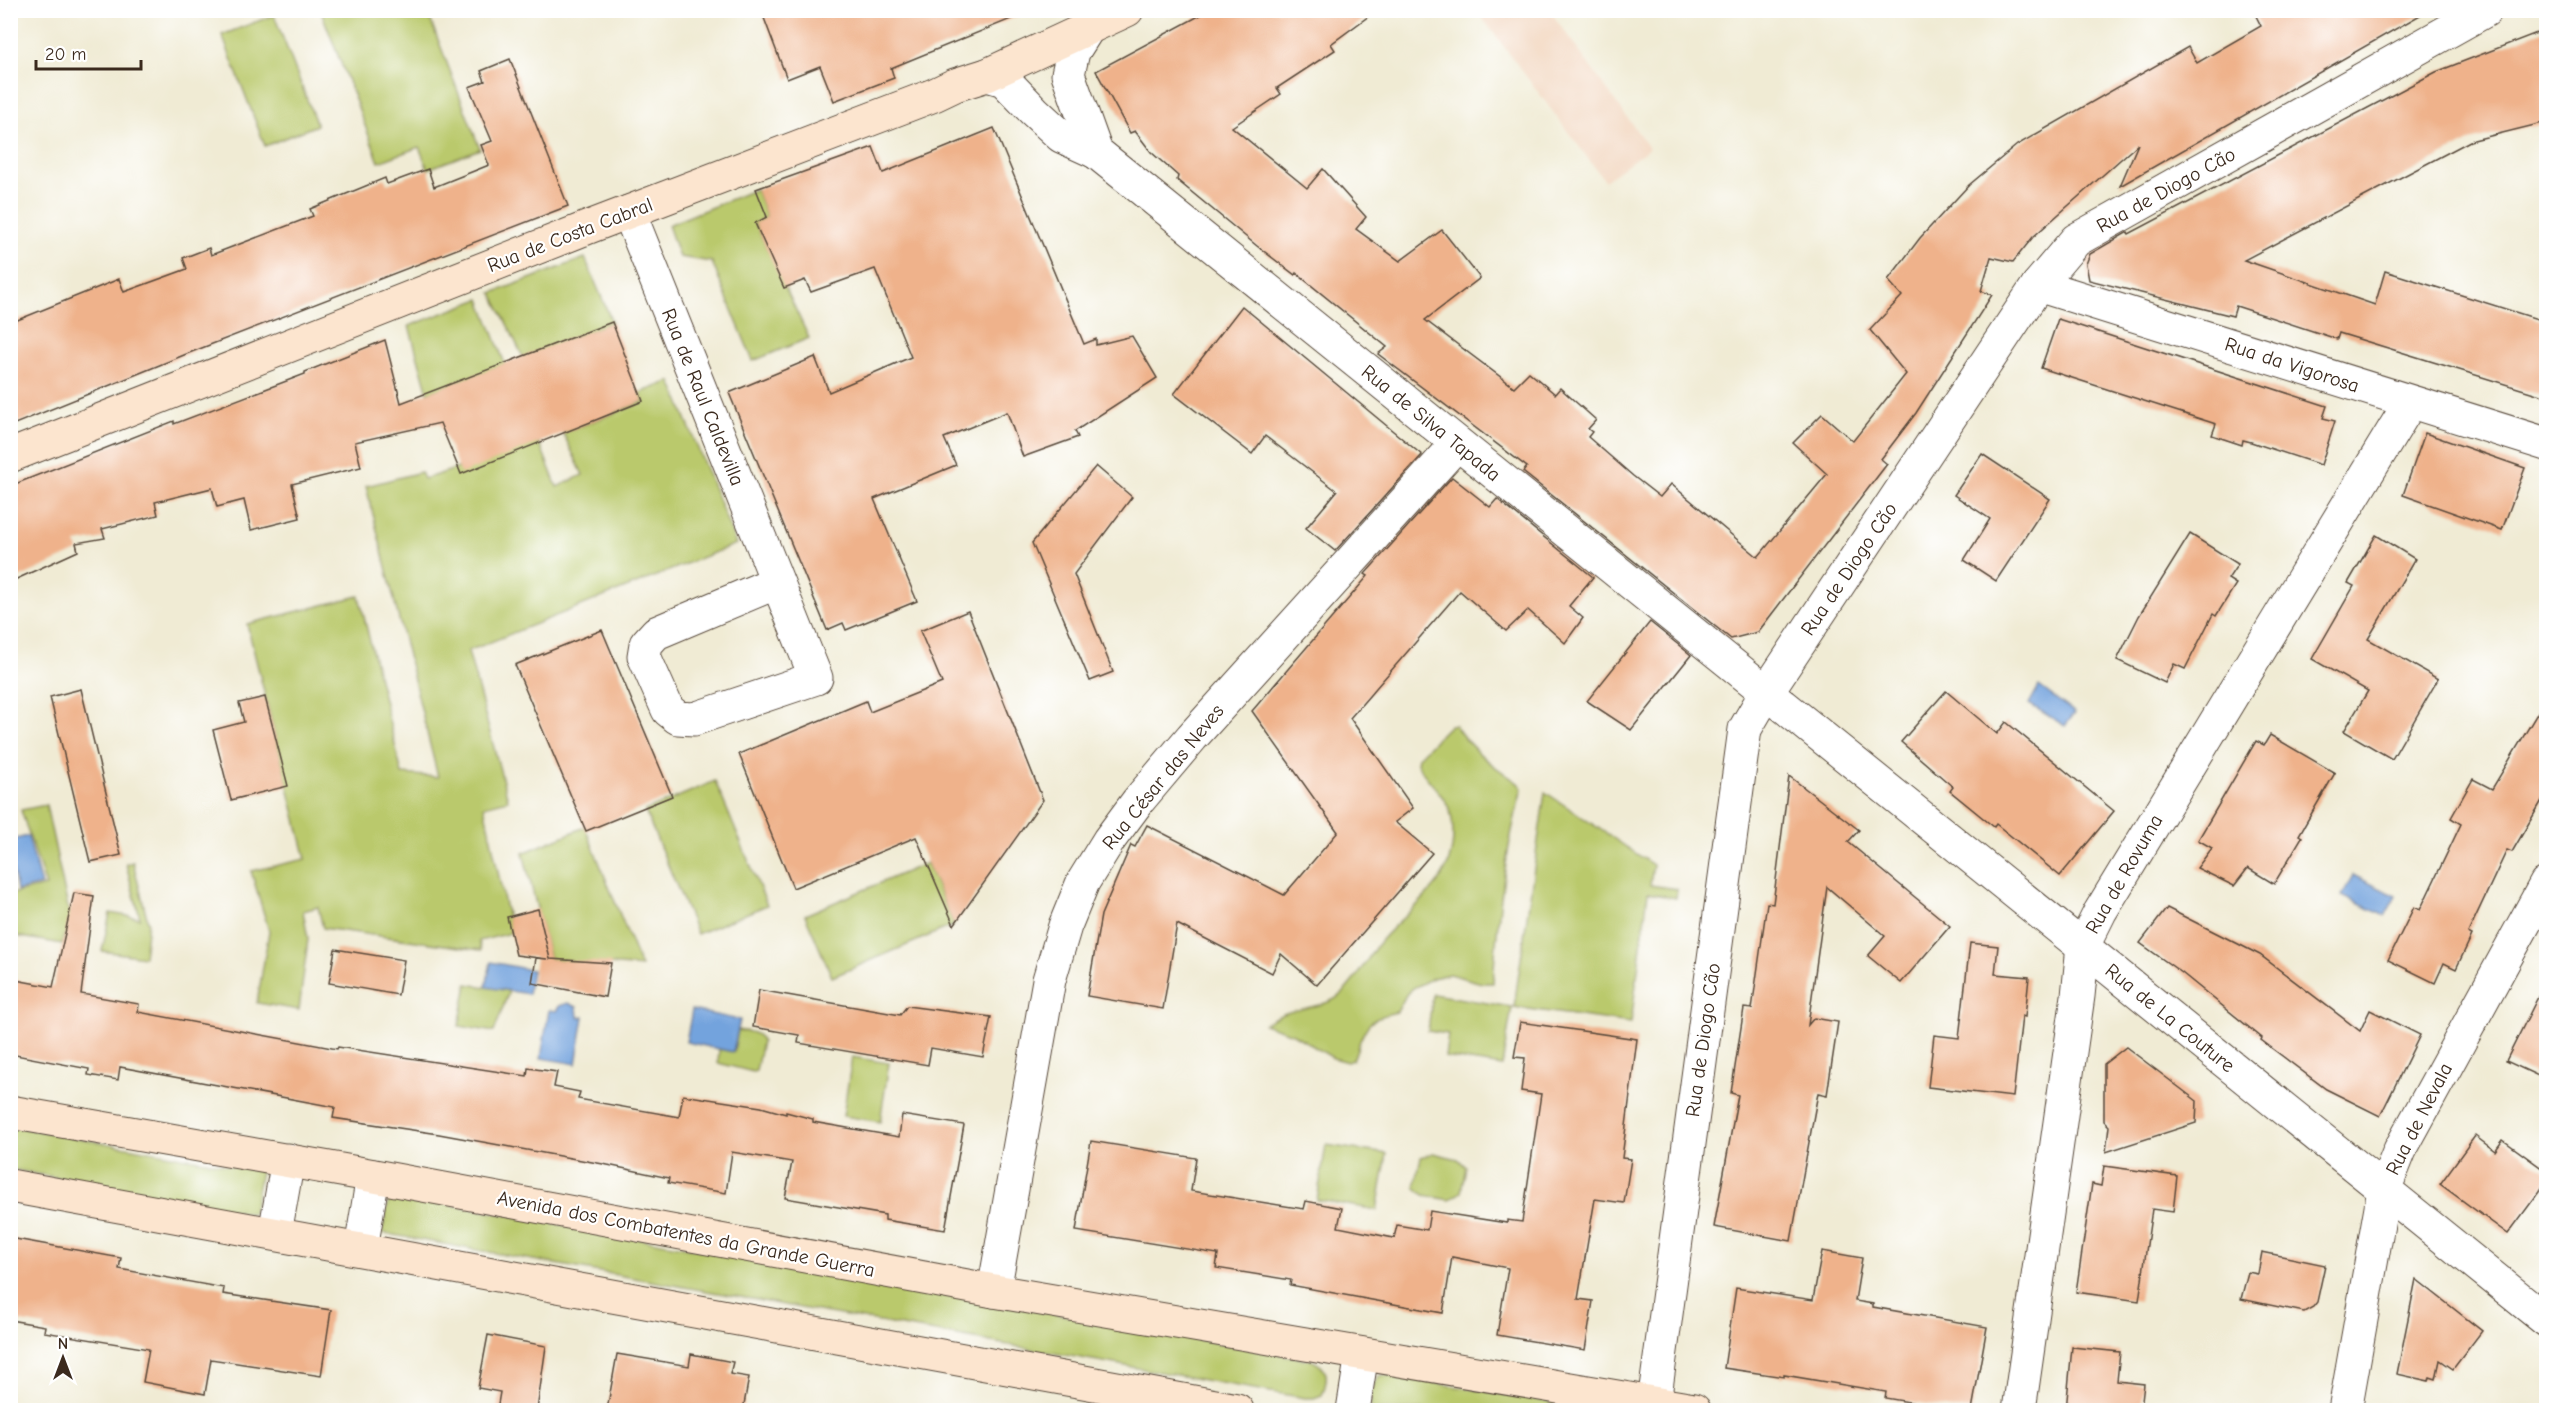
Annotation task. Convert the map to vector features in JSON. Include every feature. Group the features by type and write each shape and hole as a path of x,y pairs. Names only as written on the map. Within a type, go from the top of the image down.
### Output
{"main road":[{"name":"Rua de Costa Cabral","path":"10,456 629,212 955,85 987,75 1127,10"},
{"name":"Avenida dos Combatentes da Grande Guerra","path":"10,1112 288,1160 994,1291 1654,1407 1694,1410"},
{"path":"10,1186 1238,1410"}],"street":[{"name":"Rua de Diogo Cão","path":"1654,1407 1745,729 1766,693 2038,285 2076,240 2486,10"},
{"path":"1087,30 1072,52 1068,74 1096,152"},
{"name":"Rua de Silva Tapada","path":"987,75 1004,80 1061,136 1096,152 1766,693"},
{"name":"Rua de Raul Caldevilla","path":"629,212 816,678 694,719 678,718 668,711 644,656 646,644 656,633 777,582"},
{"name":"Rua da Vigorosa","path":"2038,285 2547,444"},
{"name":"Rua de Rovuma","path":"2019,1410 2078,996 2083,946 2100,912 2410,403"},
{"name":"Rua César das Neves","path":"994,1291 1049,980 1065,926 1083,882 1109,840 1144,793 1457,444"},
{"name":"Rua de La Couture","path":"1766,693 2547,1320"},
{"name":"Rua de Nevala","path":"2344,1410 2384,1190 2400,1150 2547,884"},
{"path":"275,1233 288,1160"},
{"path":"361,1249 373,1176"},
{"path":"1353,1410 1362,1354"}],"shaded area":[{"path":"1477,11 1550,11 1649,148 1605,181"}],"green space":[{"path":"321,11 427,11 480,149 428,169 419,147 379,162"},
{"path":"274,15 317,125 265,146 222,35"},
{"path":"756,189 767,217 755,223 809,338 753,361 712,262 679,257 668,225"},
{"path":"585,258 612,322 523,357 492,293"},
{"path":"480,299 505,364 428,393 409,326"},
{"path":"671,381 736,544 468,651 508,800 484,806 511,933 479,941 481,950 323,928 318,907 303,911 308,939 299,1010 257,1003 269,931 251,871 306,859 247,624 359,596 402,774 438,777 366,486 421,472 424,479 539,442 557,487 583,475 563,433 643,402 640,393"},
{"path":"1450,725 1455,725 1477,751 1522,788 1503,885 1493,983 1482,983 1449,974 1433,978 1413,988 1406,995 1397,1012 1371,1022 1363,1034 1353,1060 1347,1062 1333,1058 1293,1034 1264,1024 1291,1011 1324,1004 1340,995 1353,981 1381,940 1438,882 1451,853 1452,819 1444,799 1417,763 1418,757"},
{"path":"715,781 767,905 697,934 645,811"},
{"path":"1545,792 1653,865 1650,885 1677,889 1676,898 1648,893 1631,1023 1514,1007"},
{"path":"46,805 74,936 64,935 62,944 16,936 11,912 10,892 11,894 46,886 21,810"},
{"path":"585,827 641,967 550,959 523,853"},
{"path":"133,862 148,922 144,957 102,951 110,913 140,918 126,864"},
{"path":"927,863 954,925 832,977 805,915"},
{"path":"467,984 509,991 494,1032 459,1026"},
{"path":"1433,994 1512,1007 1502,1066 1445,1057 1448,1034 1428,1031"},
{"path":"738,1030 755,1034 762,1041 756,1071 718,1063 719,1049 734,1052"},
{"path":"852,1057 889,1063 880,1122 843,1116"},
{"path":"10,1126 261,1171 253,1214 11,1169"},
{"path":"1326,1145 1387,1154 1377,1210 1317,1200"},
{"path":"1433,1153 1458,1159 1466,1167 1461,1192 1449,1200 1424,1195 1415,1187 1421,1157"},
{"path":"390,1194 1311,1360 1324,1370 1326,1383 1322,1395 1305,1398 382,1233"},
{"path":"1385,1375 1597,1410 1372,1410 1370,1401 1373,1388 1379,1376"}],"water":[{"path":"2039,686 2075,713 2065,726 2029,704"},
{"path":"28,836 41,885 17,891 11,860 11,840"},
{"path":"2353,875 2396,896 2385,916 2342,896"},
{"path":"491,962 532,970 528,994 486,987"},
{"path":"568,1003 577,1007 578,1017 584,1017 576,1064 541,1058 549,1010 556,1011 559,1006"},
{"path":"692,1010 740,1020 733,1052 686,1042"}],"building":[{"path":"761,10 1028,10 1028,12 891,68 894,78 834,101 820,66 787,79"},
{"path":"1210,10 1377,10 1331,44 1335,50 1277,88 1281,94 1232,127 1307,188 1323,169 1366,217 1356,229 1400,261 1442,230 1480,278 1425,320 1514,387 1529,372 1555,394 1560,388 1596,420 1588,429 1592,432 1588,437 1633,476 1660,497 1671,484 1758,557 1827,474 1793,443 1822,414 1853,441 1906,374 1870,330 1902,296 1888,280 1920,238 1969,185 2017,145 2188,47 2197,63 2261,26 2253,10 2429,10 2120,186 2138,144 2033,237 2013,262 1991,257 1981,291 1992,295 1916,413 1881,459 1887,464 1758,632 1731,639 1523,472 1527,467 1378,354 1387,347 1296,273 1295,275 1257,246 1177,180 1178,176 1151,152 1135,131 1130,133 1096,71"},
{"path":"2547,29 2547,122 2470,141 2244,260 2375,305 2385,271 2547,322 2547,397 2339,333 2337,339 2236,306 2233,316 2089,280 2086,264 2090,254 2128,232 2129,234 2436,72"},
{"path":"510,59 568,206 189,353 10,426 10,323 119,279 124,292 187,269 183,258 209,248 211,255 313,216 310,209 385,178 387,184 428,169 434,187 489,165 481,145 492,141 469,87 485,81 481,71"},
{"path":"994,128 1084,344 1096,339 1096,345 1132,336 1157,378 1075,431 1078,437 1023,457 1007,412 944,438 956,465 874,499 917,601 846,630 843,623 827,630 729,393 815,357 829,392 911,357 875,269 811,292 805,280 784,288 755,223 767,217 756,189 873,147 883,173"},
{"path":"1242,306 1422,455 1335,551 1306,528 1337,491 1265,436 1252,454 1174,394"},
{"path":"2058,319 2327,406 2323,418 2335,421 2321,465 2251,442 2243,440 2242,445 2212,435 2216,424 2041,368"},
{"path":"612,322 643,401 461,474 440,423 355,442 361,467 292,484 300,518 251,530 244,500 217,507 212,488 155,502 158,515 102,529 105,538 76,543 78,551 10,582 10,486 174,421 174,424 305,374 305,372 385,340 401,403"},
{"path":"2425,433 2525,468 2502,530 2403,495"},
{"path":"1982,454 2050,499 1996,581 1964,560 1990,519 1954,495"},
{"path":"1096,466 1132,497 1074,574 1113,672 1090,681 1032,543"},
{"path":"1452,477 1490,507 1497,499 1593,577 1569,606 1583,618 1565,643 1528,610 1506,631 1460,591 1350,718 1413,808 1395,822 1432,853 1317,985 1281,954 1272,973 1177,924 1163,1009 1087,996 1101,915 1131,845 1135,847 1147,825 1284,895 1338,832 1252,711 1368,576 1365,574"},
{"path":"2190,534 2238,564 2228,579 2236,584 2216,616 2213,614 2185,669 2174,664 2165,683 2117,660 2139,616"},
{"path":"2376,535 2415,559 2368,639 2438,679 2392,759 2344,731 2368,691 2312,659 2354,586 2348,583"},
{"path":"968,611 1043,800 954,925 916,837 793,888 739,754 866,701 870,712 942,683 920,631"},
{"path":"1650,622 1691,655 1631,730 1587,701"},
{"path":"602,630 672,796 586,831 515,665"},
{"path":"81,689 121,855 90,862 50,697"},
{"path":"1946,691 1997,734 2006,722 2114,811 2060,876 1996,824 1994,827 1950,791 1953,787 1901,742"},
{"path":"265,697 288,786 231,800 213,730 244,722 239,703"},
{"path":"2547,697 2547,792 2512,852 2507,850 2468,933 2472,935 2456,969 2444,963 2435,983 2388,960 2414,907 2420,910 2461,824 2451,818 2473,779 2492,789"},
{"path":"2270,735 2335,773 2299,835 2302,837 2274,884 2248,868 2234,886 2197,868 2212,848 2198,840 2256,741 2264,745"},
{"path":"1789,776 1859,830 1848,842 1950,926 1901,983 1868,956 1885,936 1827,887 1808,1025 1814,1018 1838,1022 1827,1095 1818,1093 1791,1241 1714,1227 1738,1095 1731,1093 1744,1008 1752,1009 1767,903 1773,904"},
{"path":"74,893 94,896 81,994 139,1004 138,1012 337,1049 338,1047 527,1076 528,1068 557,1072 554,1087 580,1092 578,1099 679,1117 683,1095 761,1107 813,1119 813,1122 899,1137 902,1115 964,1125 945,1230 885,1220 885,1215 785,1198 792,1162 732,1152 726,1193 668,1183 669,1178 603,1164 439,1134 333,1118 335,1107 120,1067 118,1080 88,1075 89,1069 10,1054 10,979 53,987"},
{"path":"2167,908 2260,955 2360,1031 2370,1010 2420,1035 2380,1116 2326,1089 2261,1040 2262,1038 2182,973 2140,943"},
{"path":"538,909 550,959 611,963 605,997 532,983 536,958 547,959 516,955 507,917"},
{"path":"1970,943 1998,946 1995,974 2029,977 2013,1097 1928,1087 1934,1035 1959,1038"},
{"path":"335,949 404,960 398,995 329,983"},
{"path":"2547,979 2547,1080 2506,1061"},
{"path":"759,990 900,1015 907,1006 991,1017 983,1057 931,1048 928,1065 798,1043 799,1035 753,1027"},
{"path":"1520,1022 1637,1039 1622,1158 1631,1159 1624,1203 1595,1199 1578,1299 1593,1301 1585,1350 1497,1335 1508,1268 1452,1257 1443,1313 1290,1285 1291,1280 1216,1268 1218,1254 1076,1231 1091,1141 1196,1158 1191,1191 1304,1209 1306,1201 1342,1208 1338,1227 1394,1238 1397,1225 1427,1230 1430,1211 1507,1223 1507,1220 1522,1222 1541,1094 1521,1091 1525,1058 1514,1057"},
{"path":"2126,1047 2197,1101 2196,1123 2106,1152 2109,1126 2104,1121 2104,1064"},
{"path":"2475,1136 2495,1151 2503,1140 2547,1172 2547,1181 2508,1234 2440,1184"},
{"path":"2104,1166 2177,1176 2173,1212 2152,1209 2139,1301 2076,1292 2092,1184 2101,1186"},
{"path":"10,1238 121,1258 119,1269 224,1288 223,1294 331,1310 321,1376 211,1359 205,1394 143,1382 149,1349 44,1332 45,1326 10,1320"},
{"path":"1822,1251 1862,1258 1855,1301 1873,1304 1873,1307 1987,1327 1972,1410 1957,1410 1885,1398 1886,1392 1784,1375 1784,1377 1724,1368 1736,1288 1813,1300"},
{"path":"2262,1252 2325,1265 2317,1302 2313,1307 2304,1312 2241,1299 2248,1272 2258,1274"},
{"path":"2416,1279 2482,1331 2453,1369 2440,1360 2436,1379 2430,1377 2429,1381 2397,1374"},
{"path":"488,1335 546,1346 537,1410 497,1410 500,1392 478,1388"},
{"path":"2072,1347 2120,1352 2117,1381 2144,1384 2141,1410 2066,1410"},
{"path":"617,1354 689,1366 691,1354 733,1362 730,1374 749,1377 743,1410 607,1410"}]}
